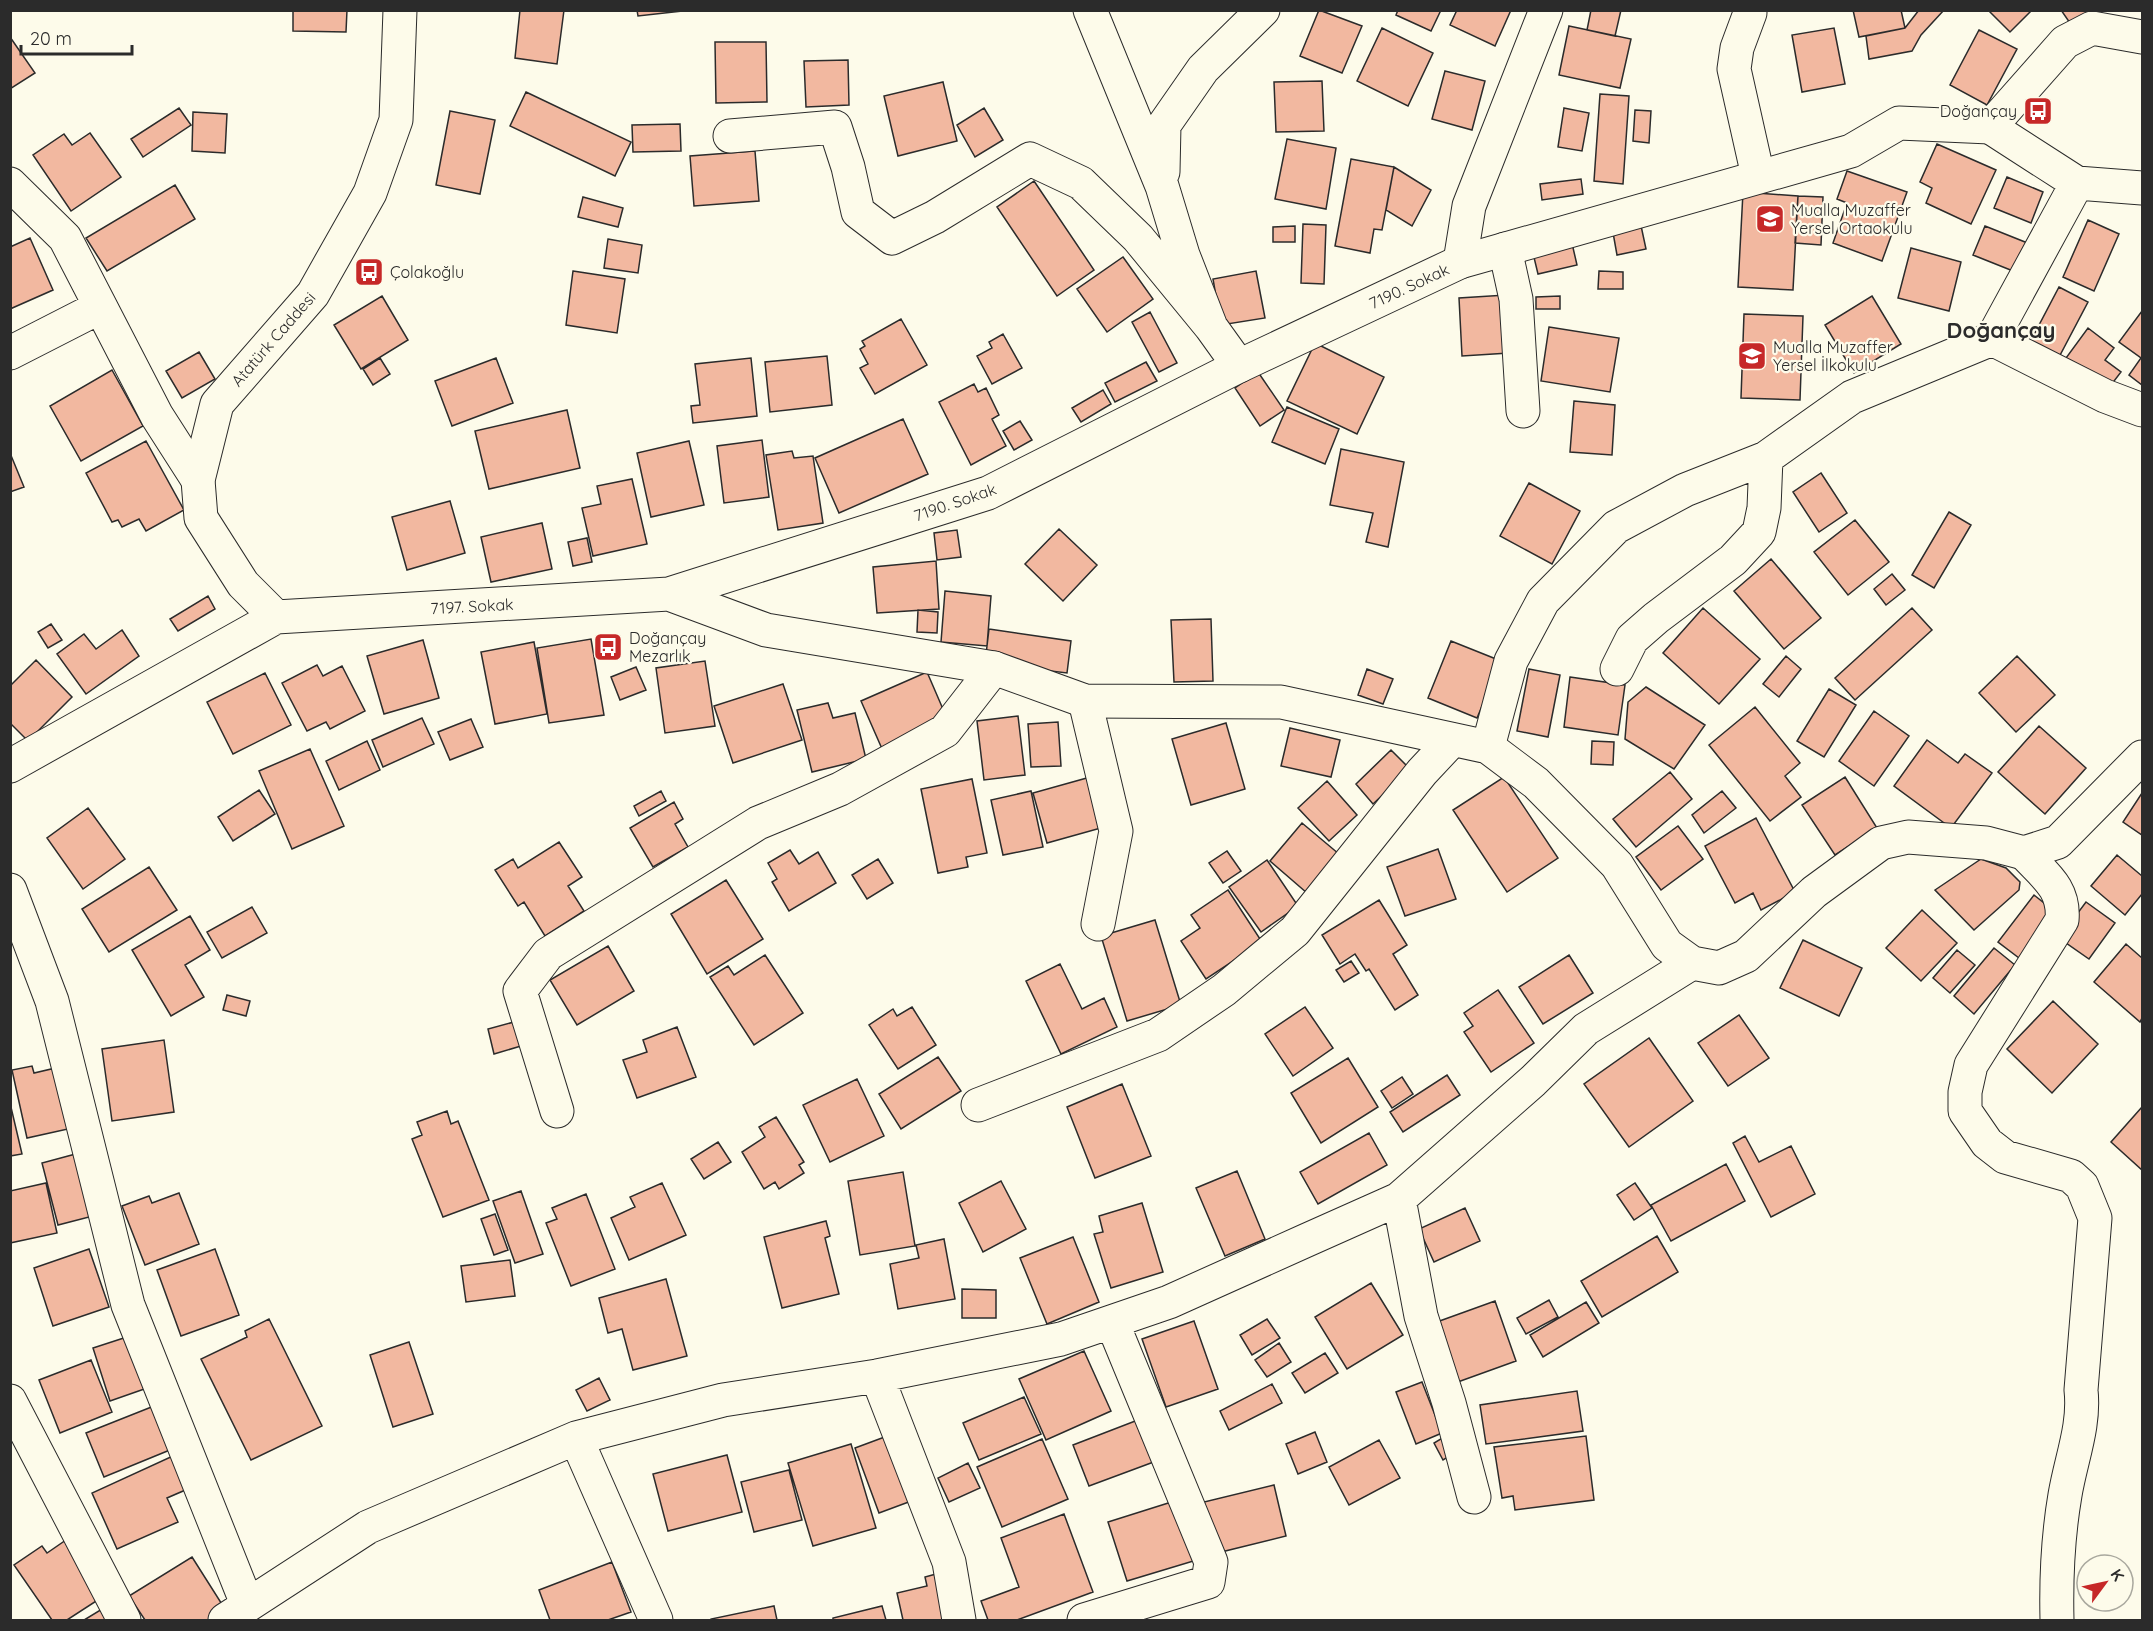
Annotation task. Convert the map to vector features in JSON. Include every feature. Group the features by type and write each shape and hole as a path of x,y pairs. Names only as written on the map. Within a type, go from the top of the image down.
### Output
{"street":[{"name":"Atatürk Caddesi","path":"276,617 243,584 201,518 198,480 217,404 313,294 370,193 396,120 400,10"},
{"path":"1090,10 1162,186 1183,255 1211,327"},
{"path":"1162,186 1164,125 1203,69 1263,10"},
{"path":"1460,262 1469,206 1546,10"},
{"path":"1750,14 1737,48 1734,69 1758,176"},
{"path":"2142,37 2092,28 2065,42 1990,127 2077,183 2142,188"},
{"name":"7190. Sokak","path":"669,594 988,493 1239,366 1460,262 1758,176 1851,152 1899,123 1990,127"},
{"path":"730,136 835,127 848,167 858,212 892,238 935,217 1030,159 1081,183 1138,238 1211,327 1239,366"},
{"path":"1488,747 1511,661 1543,601 1616,527 1685,490 1766,459 1852,397 1992,339 2077,183"},
{"path":"10,184 65,238 157,416 198,480"},
{"path":"1505,249 1516,299 1523,411"},
{"path":"10,353 100,307"},
{"path":"1992,339 2104,396 2142,410"},
{"path":"1617,669 1632,639 1733,560 1759,532 1764,508 1766,459"},
{"path":"669,594 766,630 994,668 1085,701 1281,702 1488,747 1536,783 1617,865 1667,945 1692,963 1719,968 1746,956 1814,892 1881,843 1908,837 1986,843 2024,853 2058,842 2142,757"},
{"name":"7197. Sokak","path":"276,617 669,594"},
{"path":"10,766 276,617"},
{"path":"557,1111 520,991 548,954 758,823 840,789 945,731 994,668"},
{"path":"1085,701 1116,831 1098,924"},
{"path":"978,1105 1158,1035 1224,990 1295,931 1422,772 1452,740"},
{"path":"2024,853 2058,890 2063,907 2062,920 1971,1065 1965,1092 1965,1111 1987,1143 2005,1157 2071,1176 2082,1185 2095,1218 2081,1389 2084,1412 2065,1496 2056,1588 2057,1620"},
{"path":"10,890 52,1001 128,1305 236,1612 368,1527 576,1438 723,1400 877,1376 1061,1339 1169,1302 1399,1199 1533,1081 1586,1029 1692,963"},
{"path":"1399,1199 1420,1317 1449,1403 1474,1497"},
{"path":"1084,1620 1208,1582 1211,1562 1112,1322"},
{"path":"877,1376 949,1562 959,1620"},
{"path":"10,1401 124,1620"},
{"path":"576,1438 657,1620"}],"building":[{"path":"293,10 347,10 346,32 293,31"},
{"path":"520,10 564,10 557,64 515,58"},
{"path":"637,10 682,10 682,11 638,16"},
{"path":"1319,10 1362,26 1342,73 1300,56"},
{"path":"1398,10 1441,10 1431,31 1396,15"},
{"path":"1457,10 1511,10 1495,46 1450,25"},
{"path":"1591,10 1621,10 1615,36 1587,30"},
{"path":"1853,10 1901,10 1905,28 1859,37"},
{"path":"1919,10 1944,10 1921,35 1912,51 1869,59 1866,36 1905,28"},
{"path":"1988,10 2032,10 2010,32"},
{"path":"2061,10 2093,10 2072,26"},
{"path":"1569,26 1631,39 1620,88 1559,75"},
{"path":"1382,28 1433,53 1408,106 1357,81"},
{"path":"1834,28 1845,84 1802,92 1792,35"},
{"path":"1979,30 2017,49 1987,105 1950,85"},
{"path":"10,37 35,73 10,89"},
{"path":"715,42 766,42 767,102 716,103"},
{"path":"848,60 849,105 806,107 804,61"},
{"path":"1445,71 1485,81 1472,130 1432,119"},
{"path":"1322,81 1324,131 1276,132 1274,82"},
{"path":"943,82 957,141 898,156 884,96"},
{"path":"526,92 631,142 615,176 510,126"},
{"path":"1600,94 1629,96 1623,184 1594,181"},
{"path":"179,108 191,125 143,157 131,139"},
{"path":"984,108 1003,140 975,157 957,125"},
{"path":"1564,108 1589,113 1582,151 1558,147"},
{"path":"1635,110 1651,111 1649,143 1633,141"},
{"path":"450,111 495,120 480,194 436,185"},
{"path":"193,112 227,114 225,153 192,151"},
{"path":"680,124 681,151 633,152 632,125"},
{"path":"90,133 121,177 71,211 33,155 64,134 72,145"},
{"path":"1287,139 1336,148 1326,209 1275,199"},
{"path":"1937,144 1996,170 1971,224 1926,203 1932,188 1920,182"},
{"path":"755,151 759,201 694,206 690,156"},
{"path":"1351,159 1394,167 1382,230 1374,229 1370,253 1335,246"},
{"path":"1394,167 1431,190 1412,226 1386,210"},
{"path":"1847,171 1907,192 1882,261 1833,243 1847,203 1837,199"},
{"path":"2007,177 2043,192 2031,223 1994,208"},
{"path":"1581,179 1583,194 1542,200 1540,184"},
{"path":"1034,181 1094,270 1057,296 997,207"},
{"path":"175,185 195,219 107,271 86,238"},
{"name":"Mualla Muzaffer Yersel Ortaokulu","path":"1743,192 1798,196 1793,290 1738,287"},
{"path":"1798,196 1823,197 1821,245 1795,243"},
{"path":"583,197 623,208 618,227 578,217"},
{"path":"2088,220 2119,234 2094,291 2063,277"},
{"path":"1640,221 1646,249 1617,255 1612,227"},
{"path":"1303,224 1326,225 1324,284 1301,283"},
{"path":"1295,226 1295,242 1273,242 1273,227"},
{"path":"1985,226 2030,244 2018,273 1973,255"},
{"path":"30,238 53,290 10,309 10,247"},
{"path":"608,239 642,245 638,273 604,268"},
{"path":"1571,239 1577,265 1538,274 1532,249"},
{"path":"1911,248 1961,262 1949,311 1898,298"},
{"path":"1123,257 1153,299 1107,332 1077,289"},
{"path":"573,271 625,279 617,333 566,325"},
{"path":"1256,271 1265,318 1221,325 1213,279"},
{"path":"1599,271 1623,272 1623,289 1598,289"},
{"path":"2059,287 2088,302 2058,359 2029,344"},
{"path":"1506,295 1509,353 1462,356 1459,298"},
{"path":"382,296 408,340 361,369 334,325"},
{"path":"1560,296 1560,309 1536,309 1536,297"},
{"path":"1872,296 1901,344 1854,373 1825,325"},
{"path":"2142,311 2142,385 2129,375 2141,358 2119,342"},
{"path":"1150,312 1177,363 1159,372 1132,322"},
{"name":"Mualla Muzaffer Yersel İlkokulu","path":"1744,314 1803,316 1800,400 1741,398"},
{"path":"901,319 927,365 875,394 860,368 868,364 860,349 865,346 862,341"},
{"path":"1549,327 1619,338 1610,392 1541,381"},
{"path":"2088,328 2114,348 2105,360 2121,372 2108,389 2066,358"},
{"path":"1003,334 1022,368 992,384 977,356 992,348 989,342"},
{"path":"1315,343 1384,377 1357,434 1287,401"},
{"path":"199,352 215,379 182,398 166,371"},
{"path":"827,356 832,405 770,412 765,362"},
{"path":"380,358 390,374 373,385 363,369"},
{"path":"496,358 513,403 452,426 435,381"},
{"path":"751,358 757,416 693,423 691,406 700,405 695,364"},
{"path":"1146,362 1157,381 1115,402 1105,383"},
{"path":"112,370 143,426 81,461 50,406"},
{"path":"1258,372 1284,410 1260,426 1235,388"},
{"path":"974,384 978,392 986,388 999,415 992,419 1006,446 971,465 939,402"},
{"path":"1103,390 1111,404 1081,422 1072,408"},
{"path":"1574,401 1615,405 1612,455 1570,452"},
{"path":"1287,407 1339,429 1325,464 1272,442"},
{"path":"567,410 580,468 489,489 475,431"},
{"path":"903,419 928,474 839,513 815,458"},
{"path":"1020,421 1032,440 1014,450 1003,431"},
{"path":"762,440 769,497 724,503 717,446"},
{"path":"146,441 184,510 146,531 139,519 122,527 118,520 112,522 86,473"},
{"path":"689,441 704,505 651,517 637,453"},
{"path":"1341,449 1404,462 1388,547 1366,542 1373,513 1330,505"},
{"path":"792,451 794,458 813,456 823,523 778,530 766,455"},
{"path":"10,453 24,487 10,492"},
{"path":"1821,473 1847,513 1819,532 1793,492"},
{"path":"632,479 647,544 593,556 582,508 601,504 597,486"},
{"path":"1529,483 1580,511 1552,564 1500,536"},
{"path":"450,501 465,553 407,570 392,517"},
{"path":"1949,512 1971,525 1934,588 1912,575"},
{"path":"1855,520 1889,562 1848,595 1814,552"},
{"path":"542,523 552,569 491,582 481,537"},
{"path":"1059,529 1097,565 1063,601 1025,564"},
{"path":"957,530 961,557 937,560 934,533"},
{"path":"587,538 592,562 573,566 568,542"},
{"path":"1771,559 1821,618 1784,649 1734,591"},
{"path":"936,561 939,609 877,613 873,567"},
{"path":"1892,574 1905,590 1886,605 1874,589"},
{"path":"945,591 991,596 987,646 941,642"},
{"path":"208,596 215,609 178,631 170,619"},
{"path":"1703,608 1760,659 1719,704 1663,653"},
{"path":"1912,608 1932,630 1855,700 1835,678"},
{"path":"918,610 938,612 937,633 917,632"},
{"path":"1211,619 1213,681 1174,682 1171,620"},
{"path":"51,624 62,640 48,648 38,632"},
{"path":"989,629 1071,641 1067,673 985,663"},
{"path":"122,630 139,656 86,694 57,654 84,634 96,649"},
{"path":"591,639 604,715 549,723 537,648"},
{"path":"423,640 439,698 384,714 367,656"},
{"path":"1451,641 1501,661 1477,718 1428,698"},
{"path":"534,642 547,714 495,724 481,652"},
{"path":"1786,656 1801,669 1779,697 1763,684"},
{"path":"2017,656 2055,695 2016,732 1979,693"},
{"path":"36,660 72,697 28,741 10,723 10,686"},
{"path":"705,661 715,726 665,733 656,668"},
{"path":"317,665 323,676 342,666 365,711 330,729 326,722 307,731 282,683"},
{"path":"636,667 646,690 620,700 611,677"},
{"path":"1367,669 1393,679 1383,704 1358,695"},
{"path":"1529,669 1560,675 1548,737 1517,731"},
{"path":"927,672 949,723 883,751 861,701"},
{"path":"265,673 291,725 233,754 207,702"},
{"path":"1570,677 1625,685 1618,735 1564,727"},
{"path":"783,684 802,740 733,763 714,706"},
{"path":"1646,687 1705,725 1674,769 1625,739 1628,702"},
{"path":"1829,689 1856,705 1824,757 1797,741"},
{"path":"828,703 833,718 855,713 866,759 812,772 797,710"},
{"path":"1755,707 1800,763 1785,776 1801,797 1770,821 1709,745"},
{"path":"1874,711 1909,736 1874,786 1839,761"},
{"path":"1018,716 1025,775 984,780 977,721"},
{"path":"422,718 434,744 383,767 372,740"},
{"path":"471,719 483,747 450,760 438,732"},
{"path":"1058,722 1061,766 1031,767 1028,724"},
{"path":"1226,723 1245,789 1191,805 1172,739"},
{"path":"2039,726 2086,768 2045,814 1998,772"},
{"path":"1290,728 1340,740 1331,777 1281,766"},
{"path":"1927,740 1958,763 1965,754 1992,773 1951,828 1894,786"},
{"path":"367,741 380,770 339,790 326,761"},
{"path":"1592,741 1614,742 1613,765 1591,764"},
{"path":"310,749 344,826 292,849 259,771"},
{"path":"1391,750 1410,769 1373,804 1356,784"},
{"path":"1670,772 1692,799 1636,847 1613,819"},
{"path":"1094,776 1108,826 1047,843 1033,793"},
{"path":"1504,777 1558,858 1507,892 1453,810"},
{"path":"1845,777 1877,828 1835,855 1802,805"},
{"path":"972,779 987,853 966,857 968,867 938,873 921,789"},
{"path":"1327,781 1357,815 1329,841 1298,808"},
{"path":"259,790 275,814 233,841 218,817"},
{"path":"661,791 666,801 639,816 634,806"},
{"path":"1031,791 1043,847 1003,855 991,800"},
{"path":"1722,791 1736,808 1704,833 1692,815"},
{"path":"2142,793 2142,835 2123,822"},
{"path":"674,802 683,819 675,824 688,847 653,867 630,828"},
{"path":"88,808 125,859 83,889 47,838"},
{"path":"1756,818 1795,892 1761,910 1753,893 1735,903 1705,846"},
{"path":"1302,823 1339,854 1307,893 1270,861"},
{"path":"1678,826 1703,859 1661,890 1636,857"},
{"path":"559,842 582,877 568,886 584,911 545,936 524,902 518,906 495,870 513,859 518,868"},
{"path":"1438,849 1456,899 1405,916 1387,867"},
{"path":"790,850 799,864 818,852 836,883 789,911 772,882 777,879 768,863"},
{"path":"1227,851 1241,871 1223,883 1209,863"},
{"path":"2117,855 2142,876 2142,894 2125,915 2091,886"},
{"path":"878,859 893,883 867,899 852,875"},
{"path":"1981,859 2006,868 2020,882 2019,890 1974,930 1935,890"},
{"path":"1267,860 1298,906 1261,932 1229,887"},
{"path":"149,867 177,910 109,952 82,909"},
{"path":"726,880 763,939 707,974 671,914"},
{"path":"1228,890 1262,942 1206,979 1181,941 1200,928 1191,915"},
{"path":"2034,895 2054,911 2019,958 1998,942"},
{"path":"1379,900 1407,945 1393,954 1418,995 1395,1010 1369,969 1366,971 1355,954 1340,964 1322,935"},
{"path":"2086,902 2115,923 2089,959 2059,938"},
{"path":"252,907 267,933 222,958 207,932"},
{"path":"1922,910 1957,943 1921,981 1886,948"},
{"path":"190,916 210,950 185,965 204,997 171,1016 132,950"},
{"path":"1155,920 1181,1005 1127,1021 1101,936"},
{"path":"1803,940 1862,968 1839,1016 1780,988"},
{"path":"2126,944 2142,958 2142,1018 2140,1022 2094,982"},
{"path":"608,946 634,991 577,1025 550,980"},
{"path":"1994,948 2015,965 1974,1014 1954,996"},
{"path":"1957,950 1975,965 1950,993 1933,978"},
{"path":"765,955 803,1013 754,1045 710,977 728,966 734,975"},
{"path":"1569,955 1593,993 1543,1024 1519,987"},
{"path":"1351,961 1359,973 1344,982 1336,970"},
{"path":"1060,964 1082,1009 1104,998 1117,1027 1061,1054 1026,981"},
{"path":"1498,990 1534,1043 1491,1072 1464,1032 1473,1026 1464,1013"},
{"path":"227,995 250,1001 246,1016 223,1010"},
{"path":"2053,1001 2098,1044 2052,1093 2007,1049"},
{"path":"912,1007 936,1045 898,1069 869,1025 893,1009 897,1016"},
{"path":"1305,1007 1333,1048 1293,1076 1265,1034"},
{"path":"1739,1015 1769,1058 1728,1086 1698,1043"},
{"path":"514,1022 521,1046 494,1054 488,1029"},
{"path":"677,1027 696,1077 637,1098 623,1060 647,1052 643,1040"},
{"path":"1649,1038 1693,1101 1629,1147 1584,1084"},
{"path":"164,1040 174,1112 112,1121 102,1049"},
{"path":"938,1057 961,1091 901,1129 879,1094"},
{"path":"1348,1058 1378,1107 1321,1143 1291,1093"},
{"path":"32,1066 34,1073 64,1066 77,1127 27,1138 12,1070"},
{"path":"1447,1075 1460,1095 1403,1132 1390,1112"},
{"path":"1402,1077 1413,1094 1392,1108 1381,1091"},
{"path":"857,1079 884,1136 830,1162 803,1105"},
{"path":"1122,1084 1151,1156 1095,1178 1067,1107"},
{"path":"10,1103 22,1154 10,1156"},
{"path":"2142,1107 2142,1170 2111,1142"},
{"path":"447,1111 451,1124 458,1121 489,1200 443,1217 412,1139 422,1135 417,1122"},
{"path":"776,1117 804,1162 799,1165 804,1173 779,1189 775,1182 764,1189 742,1152 765,1137 759,1127"},
{"path":"1369,1133 1387,1165 1318,1204 1300,1172"},
{"path":"1745,1136 1759,1162 1791,1146 1815,1194 1771,1217 1733,1143"},
{"path":"718,1142 731,1162 704,1179 691,1159"},
{"path":"83,1152 93,1216 58,1225 42,1163"},
{"path":"1726,1164 1745,1201 1671,1241 1651,1205"},
{"path":"1237,1171 1265,1239 1225,1256 1196,1188"},
{"path":"903,1172 915,1246 860,1255 848,1181"},
{"path":"1001,1181 1026,1229 983,1252 959,1203"},
{"path":"46,1183 57,1233 10,1243 10,1191"},
{"path":"662,1183 686,1235 629,1260 611,1218 635,1207 630,1197"},
{"path":"1635,1183 1652,1208 1634,1220 1617,1195"},
{"path":"521,1191 543,1254 515,1263 493,1201"},
{"path":"179,1193 199,1244 145,1265 122,1206 149,1196 152,1203"},
{"path":"586,1194 615,1269 571,1286 546,1223 557,1219 552,1208"},
{"path":"1142,1203 1163,1272 1111,1288 1094,1234 1103,1232 1099,1216"},
{"path":"1465,1208 1480,1241 1434,1262 1419,1229"},
{"path":"495,1214 508,1250 494,1255 481,1219"},
{"path":"826,1221 830,1236 825,1238 839,1294 782,1308 764,1237"},
{"path":"1657,1236 1678,1272 1602,1317 1581,1281"},
{"path":"1073,1237 1099,1302 1047,1324 1020,1258"},
{"path":"944,1239 955,1299 898,1309 890,1264 919,1258 916,1245"},
{"path":"89,1249 109,1307 53,1326 34,1268"},
{"path":"215,1249 239,1315 181,1336 157,1270"},
{"path":"510,1260 515,1296 466,1302 461,1266"},
{"path":"666,1279 687,1356 633,1370 622,1329 608,1333 599,1298"},
{"path":"1371,1283 1403,1335 1347,1369 1315,1317"},
{"path":"962,1289 996,1290 996,1318 962,1318"},
{"path":"1549,1300 1558,1317 1526,1334 1517,1318"},
{"path":"1495,1301 1516,1361 1455,1383 1434,1323"},
{"path":"1586,1302 1599,1323 1543,1357 1530,1335"},
{"path":"269,1319 322,1426 251,1460 201,1359 247,1337 245,1331"},
{"path":"1267,1319 1280,1338 1252,1355 1240,1335"},
{"path":"1194,1321 1218,1389 1166,1407 1142,1339"},
{"path":"133,1335 150,1387 110,1401 93,1348"},
{"path":"409,1342 433,1414 393,1427 370,1355"},
{"path":"1279,1343 1291,1362 1267,1377 1255,1360"},
{"path":"1084,1351 1111,1411 1046,1440 1019,1379"},
{"path":"1325,1353 1338,1373 1305,1393 1292,1373"},
{"path":"91,1360 112,1412 60,1433 39,1380"},
{"path":"599,1378 610,1400 587,1411 576,1390"},
{"path":"1422,1382 1442,1433 1416,1444 1396,1392"},
{"path":"1272,1384 1282,1403 1229,1430 1220,1411"},
{"path":"1577,1391 1583,1431 1486,1444 1480,1405"},
{"path":"1024,1397 1041,1434 979,1460 963,1423"},
{"path":"164,1402 182,1445 104,1477 86,1433"},
{"path":"1143,1418 1159,1460 1089,1486 1073,1445"},
{"path":"1315,1432 1327,1462 1298,1474 1286,1444"},
{"path":"890,1435 914,1500 879,1513 855,1448"},
{"path":"1586,1436 1594,1500 1515,1510 1513,1496 1502,1498 1494,1447"},
{"path":"1444,1437 1453,1454 1443,1460 1434,1443"},
{"path":"1042,1439 1068,1499 1002,1527 977,1467"},
{"path":"1379,1440 1400,1478 1349,1505 1329,1467"},
{"path":"851,1444 876,1528 813,1546 788,1463"},
{"path":"175,1455 190,1488 167,1498 178,1522 117,1549 92,1493"},
{"path":"727,1455 742,1512 668,1531 653,1474"},
{"path":"968,1463 980,1488 949,1502 938,1478"},
{"path":"789,1470 802,1520 754,1532 741,1482"},
{"path":"1274,1485 1286,1536 1217,1553 1204,1502"},
{"path":"1181,1499 1200,1559 1127,1581 1108,1522"},
{"path":"1064,1514 1093,1592 1017,1620 988,1620 981,1601 1019,1587 1001,1538"},
{"path":"66,1540 104,1596 67,1620 52,1620 14,1565 42,1546 47,1553"},
{"path":"192,1557 225,1609 208,1620 145,1620 129,1596"},
{"path":"612,1562 631,1612 608,1620 550,1620 539,1590"},
{"path":"936,1574 946,1620 903,1620 897,1593 927,1586 925,1577"},
{"path":"107,1606 116,1620 84,1620"},
{"path":"774,1606 777,1620 711,1620 711,1619"},
{"path":"882,1606 886,1620 833,1620 833,1618"}],"place":[{"name":"Doğançay","path":"2038,111"},
{"name":"Mualla Muzaffer Yersel Ortaokulu","path":"1770,219"},
{"name":"Çolakoğlu","path":"369,272"},
{"name":"Mualla Muzaffer Yersel İlkokulu","path":"1752,356"},
{"name":"Doğançay Mezarlık","path":"608,647"}],"district":[{"name":"Doğançay","path":"2001,330"}]}
